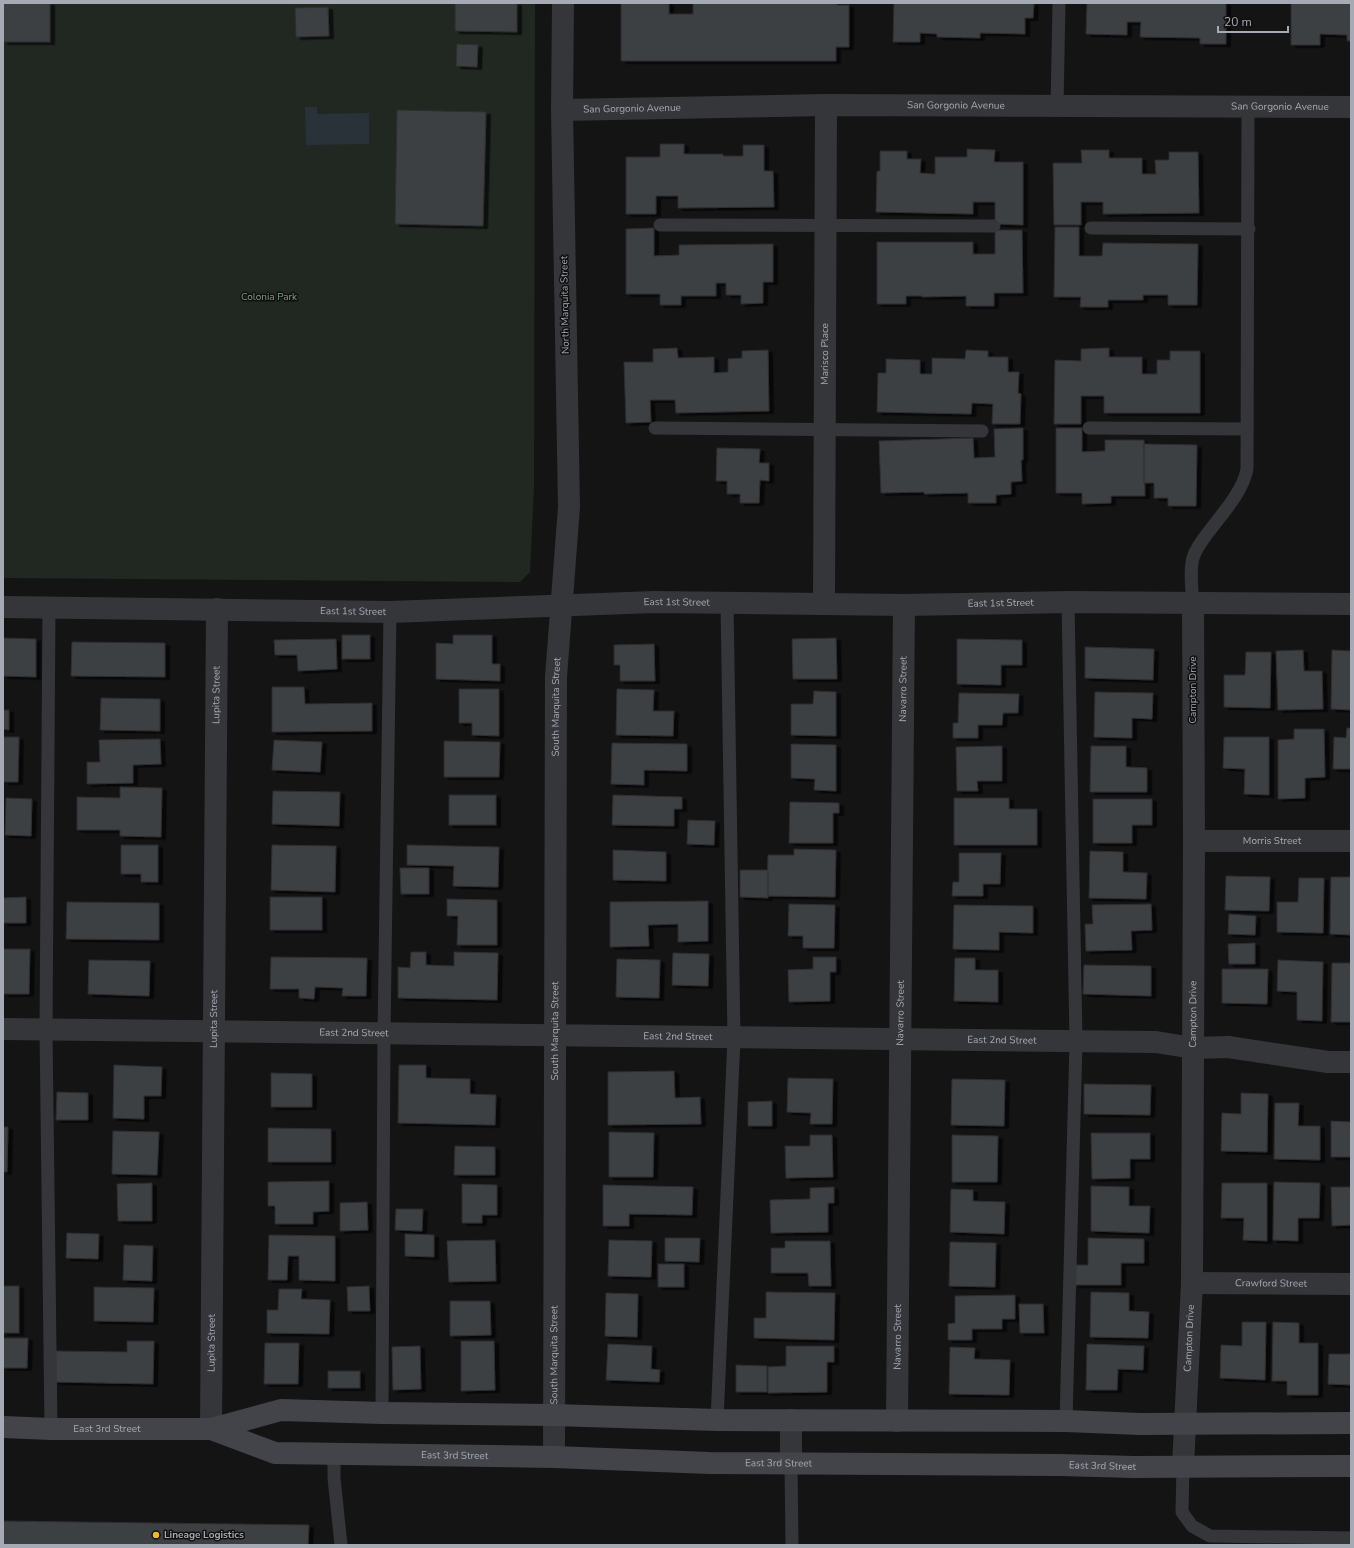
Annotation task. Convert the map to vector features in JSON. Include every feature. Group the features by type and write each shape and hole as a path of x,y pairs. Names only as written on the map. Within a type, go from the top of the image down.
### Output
{"street":[{"name":"North Marquita Street","path":"563,3 562,110 569,507 563,606"},
{"name":"San Gorgonio Avenue","path":"562,110 826,105 1351,107"},
{"name":"Marisco Place","path":"824,604 826,105"},
{"name":"East 1st Street","path":"3,607 390,612 654,602 904,605 1068,602 1351,604"},
{"name":"Campton Drive","path":"1183,1466 1192,1283 1194,841 1192,604"},
{"name":"Navarro Street","path":"897,1421 904,605"},
{"name":"South Marquita Street","path":"554,1457 556,677 563,606"},
{"name":"Lupita Street","path":"211,1429 217,609"},
{"name":"Morris Street","path":"1194,841 1351,841"},
{"name":"East 2nd Street","path":"3,1029 384,1034 554,1034 734,1038 1156,1042 1193,1048 1228,1047 1328,1062 1351,1062"},
{"name":"Crawford Street","path":"1192,1283 1351,1284"},
{"name":"East 3rd Street","path":"3,1427 51,1429 211,1429 281,1410 553,1415 717,1420 1066,1421 1140,1424 1351,1423"},
{"path":"791,1420 791,1463"},
{"name":"East 3rd Street","path":"211,1429 274,1453 554,1457 710,1463 1059,1465 1134,1467 1351,1466"}],"lane":[{"path":"1058,106 1059,3"},
{"path":"1192,604 1193,556 1199,545 1245,480 1247,469 1249,229 1248,106"},
{"path":"660,225 825,227 994,226"},
{"path":"1091,228 1249,229"},
{"path":"655,428 982,431"},
{"path":"1089,428 1247,429"},
{"path":"1066,1421 1076,1042 1068,602"},
{"path":"717,1420 734,1038 727,603"},
{"path":"49,608 46,1030 51,1429"},
{"path":"382,1413 384,1034 390,612"},
{"path":"334,1454 334,1478 341,1545"},
{"path":"791,1463 792,1545"},
{"path":"1183,1466 1182,1512 1192,1526 1210,1536 1351,1538"}],"green space":[{"name":"Colonia Park","path":"3,3 535,3 534,487 530,572 520,582 3,578"}],"shaded area":[{"path":"305,107 317,107 317,114 369,113 369,144 306,145"}],"building":[{"path":"3,3 50,3 50,42 3,42"},
{"path":"455,3 517,3 517,32 455,31"},
{"path":"621,3 669,3 669,14 693,14 693,3 837,3 837,5 849,5 849,47 836,47 836,61 621,61"},
{"path":"894,3 1034,3 1033,18 1025,18 1025,34 980,33 980,38 937,37 937,34 920,33 920,42 893,42"},
{"path":"1087,3 1226,3 1226,44 1200,44 1200,38 1140,37 1141,22 1127,22 1127,35 1086,34"},
{"path":"1291,3 1351,3 1351,41 1347,41 1347,35 1320,34 1320,45 1291,45"},
{"path":"328,7 329,36 296,37 295,8"},
{"path":"457,44 478,45 477,67 456,66"},
{"path":"397,110 486,112 483,226 395,224"},
{"path":"660,144 684,144 684,154 723,154 723,156 743,156 743,145 764,145 764,171 773,171 774,207 678,208 678,196 656,196 656,214 626,214 626,157 660,157"},
{"path":"967,149 995,150 994,162 1023,162 1023,225 995,224 995,202 973,202 973,214 876,212 877,171 880,171 880,151 907,151 907,159 921,159 920,173 935,174 935,157 967,157"},
{"path":"1081,150 1109,150 1109,158 1142,158 1142,174 1156,174 1155,160 1169,160 1169,152 1198,152 1199,213 1103,214 1103,202 1081,202 1081,225 1054,225 1053,163 1082,163"},
{"path":"1055,227 1079,227 1079,256 1102,256 1103,243 1198,244 1197,305 1168,305 1168,295 1143,295 1143,300 1108,300 1108,307 1080,307 1081,297 1054,297"},
{"path":"654,228 654,256 679,255 679,245 773,244 773,282 763,282 763,303 741,304 741,295 726,295 726,283 716,283 716,296 681,296 681,305 660,305 660,294 626,294 626,229"},
{"path":"995,230 1022,230 1023,293 994,293 994,306 966,306 966,296 906,296 906,304 877,304 877,242 973,242 973,254 995,254"},
{"path":"677,348 678,358 714,357 714,373 728,372 728,359 742,358 742,351 768,350 769,411 676,413 675,400 650,400 651,422 626,423 624,362 653,362 653,349"},
{"path":"1109,348 1109,357 1142,357 1142,374 1157,374 1157,360 1170,360 1170,351 1200,351 1200,413 1104,413 1104,396 1081,396 1081,424 1054,424 1055,360 1081,361 1081,349"},
{"path":"966,350 988,351 988,357 1008,357 1008,372 1019,372 1018,393 1021,394 1020,424 992,424 993,404 972,403 971,414 877,412 878,373 886,373 886,359 920,360 920,374 932,374 932,358 965,359"},
{"path":"1023,428 1023,460 1021,460 1022,481 1011,482 1011,494 996,495 996,503 968,503 968,493 881,493 879,441 973,438 974,458 995,457 994,429"},
{"path":"1056,428 1082,428 1082,452 1105,451 1105,440 1144,440 1145,496 1111,496 1111,503 1082,504 1082,493 1056,493"},
{"path":"1144,444 1197,445 1196,506 1168,506 1168,498 1154,498 1154,483 1144,483"},
{"path":"717,448 760,449 759,463 769,463 769,481 760,480 759,503 740,503 740,494 727,494 727,481 716,481"},
{"path":"342,635 370,635 370,659 342,659"},
{"path":"453,635 492,635 492,664 500,664 500,681 436,679 436,643 453,644"},
{"path":"3,638 36,639 36,677 3,676"},
{"path":"836,638 837,679 793,679 792,639"},
{"path":"336,639 337,669 298,671 297,655 275,655 274,640"},
{"path":"957,639 1022,640 1022,665 1001,665 1001,685 957,684"},
{"path":"72,642 165,643 165,677 71,676"},
{"path":"654,644 655,681 620,681 620,665 614,665 614,645"},
{"path":"1085,647 1154,649 1153,680 1085,678"},
{"path":"1303,650 1304,671 1322,671 1323,709 1278,710 1276,651"},
{"path":"1332,650 1351,651 1351,710 1331,709"},
{"path":"1246,652 1271,652 1270,708 1224,707 1224,675 1245,675"},
{"path":"272,687 304,687 305,704 372,703 372,731 272,732"},
{"path":"459,689 499,689 499,736 472,735 472,723 459,723"},
{"path":"617,689 654,690 653,711 674,711 673,736 616,735"},
{"path":"814,691 836,692 836,736 791,735 791,704 813,704"},
{"path":"1095,692 1153,693 1152,719 1132,718 1132,738 1094,737"},
{"path":"959,693 1019,694 1018,713 1003,713 1002,725 978,725 978,738 953,738 953,723 958,723"},
{"path":"101,698 160,699 160,731 100,730"},
{"path":"3,710 9,710 9,730 3,729"},
{"path":"1347,728 1351,728 1351,769 1333,769 1334,737 1346,738"},
{"path":"1294,729 1324,729 1325,777 1305,778 1305,798 1278,799 1278,740 1294,739"},
{"path":"3,737 19,737 18,782 3,782"},
{"path":"1224,737 1269,737 1269,795 1244,794 1245,769 1223,768"},
{"path":"160,739 161,764 133,765 133,783 87,784 87,762 100,762 99,740"},
{"path":"274,740 322,742 320,772 272,770"},
{"path":"444,741 500,742 499,777 444,777"},
{"path":"612,743 687,744 687,771 644,770 644,785 611,784"},
{"path":"791,744 836,745 836,791 814,790 815,779 791,778"},
{"path":"1002,746 1002,781 977,781 978,791 957,791 956,747"},
{"path":"1091,746 1126,746 1126,767 1147,768 1147,792 1090,792"},
{"path":"120,787 162,788 161,837 120,836 120,830 77,830 77,797 120,798"},
{"path":"273,791 340,792 339,826 272,824"},
{"path":"449,795 496,795 496,825 449,825"},
{"path":"613,795 682,797 682,809 674,809 674,826 612,825"},
{"path":"6,798 32,799 31,836 5,835"},
{"path":"954,798 1009,798 1009,809 1037,809 1037,845 954,845"},
{"path":"1093,799 1152,799 1152,825 1132,825 1132,843 1093,843"},
{"path":"790,802 839,803 839,813 833,813 833,843 789,843"},
{"path":"688,820 715,821 714,845 687,844"},
{"path":"121,845 158,845 158,882 141,882 141,874 121,874"},
{"path":"272,845 336,846 335,892 271,890"},
{"path":"407,845 499,847 498,887 453,886 454,866 407,865"},
{"path":"794,849 836,850 835,897 767,896 768,855 794,855"},
{"path":"613,850 666,852 666,881 613,880"},
{"path":"1090,851 1123,852 1123,872 1147,873 1146,899 1089,898"},
{"path":"959,853 1001,853 1000,884 983,884 983,896 952,896 953,882 959,882"},
{"path":"400,868 429,868 429,894 401,894"},
{"path":"740,870 768,870 768,898 740,897"},
{"path":"1226,876 1270,877 1269,911 1225,910"},
{"path":"1331,877 1351,877 1351,935 1330,934"},
{"path":"1299,878 1324,878 1323,933 1277,932 1277,902 1298,902"},
{"path":"26,897 26,923 3,923 3,898"},
{"path":"270,897 322,897 322,930 270,930"},
{"path":"447,899 497,900 497,945 457,945 458,916 447,916"},
{"path":"708,901 708,941 678,942 678,924 648,925 649,946 610,947 610,902"},
{"path":"67,902 159,903 159,940 66,939"},
{"path":"789,904 835,905 834,948 803,948 803,936 788,936"},
{"path":"1151,904 1152,930 1131,931 1132,950 1086,951 1085,924 1093,924 1092,905"},
{"path":"954,905 1033,906 1033,933 999,932 999,950 953,949"},
{"path":"1229,914 1256,916 1255,935 1228,934"},
{"path":"1255,943 1255,964 1229,964 1228,944"},
{"path":"3,949 30,949 29,994 3,994"},
{"path":"411,952 426,952 426,965 454,966 454,952 498,953 497,1000 398,998 398,967 410,968"},
{"path":"673,953 709,954 708,986 672,985"},
{"path":"271,957 367,958 366,996 342,996 343,988 315,987 314,999 299,998 299,989 270,989"},
{"path":"813,957 836,957 836,972 830,972 830,1001 789,1002 788,970 813,969"},
{"path":"955,958 975,958 975,970 998,970 998,1002 954,1001"},
{"path":"617,959 660,960 659,998 616,997"},
{"path":"89,960 150,961 149,996 88,994"},
{"path":"1278,960 1323,962 1322,1021 1297,1020 1297,992 1277,991"},
{"path":"1332,963 1351,963 1351,1022 1331,1022"},
{"path":"1084,965 1151,966 1151,996 1083,994"},
{"path":"1222,969 1268,969 1267,1004 1222,1003"},
{"path":"114,1065 162,1067 161,1096 144,1096 144,1119 113,1118"},
{"path":"399,1065 426,1065 426,1078 470,1079 470,1094 496,1095 495,1125 398,1123"},
{"path":"674,1071 675,1098 700,1097 701,1124 608,1125 608,1072"},
{"path":"271,1073 312,1074 312,1107 271,1107"},
{"path":"788,1078 833,1079 832,1124 810,1124 811,1113 787,1112"},
{"path":"952,1079 1005,1080 1004,1126 951,1125"},
{"path":"1084,1084 1151,1085 1150,1115 1084,1114"},
{"path":"57,1092 88,1093 88,1120 56,1120"},
{"path":"1241,1093 1268,1094 1267,1152 1221,1151 1222,1113 1241,1114"},
{"path":"772,1101 772,1126 748,1126 748,1102"},
{"path":"1275,1103 1299,1103 1298,1126 1320,1126 1320,1160 1274,1159"},
{"path":"1331,1121 1351,1122 1351,1157 1331,1157"},
{"path":"3,1127 8,1127 7,1172 3,1172"},
{"path":"268,1128 331,1129 331,1162 268,1162"},
{"path":"113,1131 159,1132 157,1175 112,1174"},
{"path":"609,1132 654,1133 653,1177 609,1177"},
{"path":"1091,1133 1150,1133 1150,1159 1130,1159 1130,1178 1092,1179"},
{"path":"810,1135 832,1135 833,1177 786,1178 785,1146 810,1146"},
{"path":"952,1135 998,1136 997,1182 952,1182"},
{"path":"455,1146 495,1147 495,1175 454,1175"},
{"path":"329,1181 329,1211 313,1212 313,1224 275,1224 275,1206 268,1206 268,1182"},
{"path":"1274,1182 1320,1183 1319,1218 1298,1218 1298,1241 1273,1240"},
{"path":"152,1183 152,1221 118,1221 117,1184"},
{"path":"1222,1183 1267,1183 1267,1241 1243,1240 1244,1218 1221,1218"},
{"path":"462,1184 497,1185 497,1215 482,1215 482,1223 462,1223"},
{"path":"603,1185 693,1187 692,1215 629,1214 629,1226 603,1226"},
{"path":"1091,1186 1129,1187 1129,1206 1150,1206 1149,1233 1091,1231"},
{"path":"834,1187 834,1203 828,1203 828,1232 771,1233 770,1200 810,1199 810,1188"},
{"path":"1331,1187 1351,1187 1351,1225 1332,1226"},
{"path":"951,1189 973,1190 973,1201 1005,1202 1004,1234 950,1232"},
{"path":"367,1202 368,1230 340,1231 340,1203"},
{"path":"396,1209 423,1209 422,1231 395,1230"},
{"path":"67,1233 99,1234 98,1259 66,1258"},
{"path":"405,1234 434,1235 434,1257 405,1256"},
{"path":"269,1235 335,1236 335,1281 299,1280 299,1256 288,1256 287,1280 268,1280"},
{"path":"665,1238 700,1238 699,1262 665,1261"},
{"path":"1088,1238 1144,1239 1144,1263 1121,1263 1121,1285 1074,1285 1075,1265 1088,1265"},
{"path":"495,1240 496,1281 449,1282 447,1241"},
{"path":"609,1240 652,1241 651,1277 608,1276"},
{"path":"785,1241 830,1241 831,1286 809,1286 808,1273 771,1273 771,1248 785,1248"},
{"path":"950,1242 996,1243 995,1287 949,1286"},
{"path":"124,1245 153,1246 152,1281 123,1280"},
{"path":"658,1264 684,1264 684,1287 658,1287"},
{"path":"3,1286 19,1286 19,1333 3,1333"},
{"path":"369,1286 370,1311 348,1311 347,1287"},
{"path":"94,1287 154,1288 153,1322 94,1321"},
{"path":"279,1289 302,1289 301,1299 330,1300 329,1334 267,1333 267,1310 278,1310"},
{"path":"766,1292 835,1293 834,1340 754,1338 754,1318 766,1318"},
{"path":"1091,1292 1129,1293 1129,1311 1149,1312 1148,1338 1090,1337"},
{"path":"606,1293 638,1294 637,1337 605,1336"},
{"path":"1015,1295 1015,1319 1002,1319 1002,1329 972,1329 972,1340 948,1340 948,1324 955,1323 955,1296"},
{"path":"450,1301 490,1301 491,1335 450,1336"},
{"path":"1019,1304 1043,1304 1044,1333 1020,1333"},
{"path":"1242,1322 1266,1322 1265,1380 1220,1378 1221,1345 1242,1346"},
{"path":"1273,1322 1299,1323 1299,1343 1318,1343 1318,1395 1287,1395 1287,1381 1272,1381"},
{"path":"3,1338 28,1338 27,1368 3,1368"},
{"path":"127,1341 154,1341 153,1384 54,1382 55,1351 127,1352"},
{"path":"461,1341 494,1341 495,1390 461,1391"},
{"path":"265,1343 299,1343 298,1384 264,1384"},
{"path":"608,1344 652,1346 651,1369 660,1370 659,1382 606,1380"},
{"path":"1087,1344 1144,1346 1143,1370 1118,1369 1117,1390 1086,1390"},
{"path":"420,1346 421,1389 393,1390 392,1347"},
{"path":"786,1346 834,1346 834,1362 827,1362 827,1392 768,1393 768,1367 786,1366"},
{"path":"950,1347 975,1348 974,1359 1010,1360 1009,1395 949,1394"},
{"path":"1329,1354 1351,1354 1351,1385 1328,1384"},
{"path":"736,1365 767,1366 767,1392 736,1392"},
{"path":"328,1371 360,1371 360,1388 328,1388"},
{"name":"Lineage Logistics","path":"3,1521 309,1525 308,1545 3,1545"}],"place":[{"name":"Lineage Logistics","path":"156,1535"}]}
